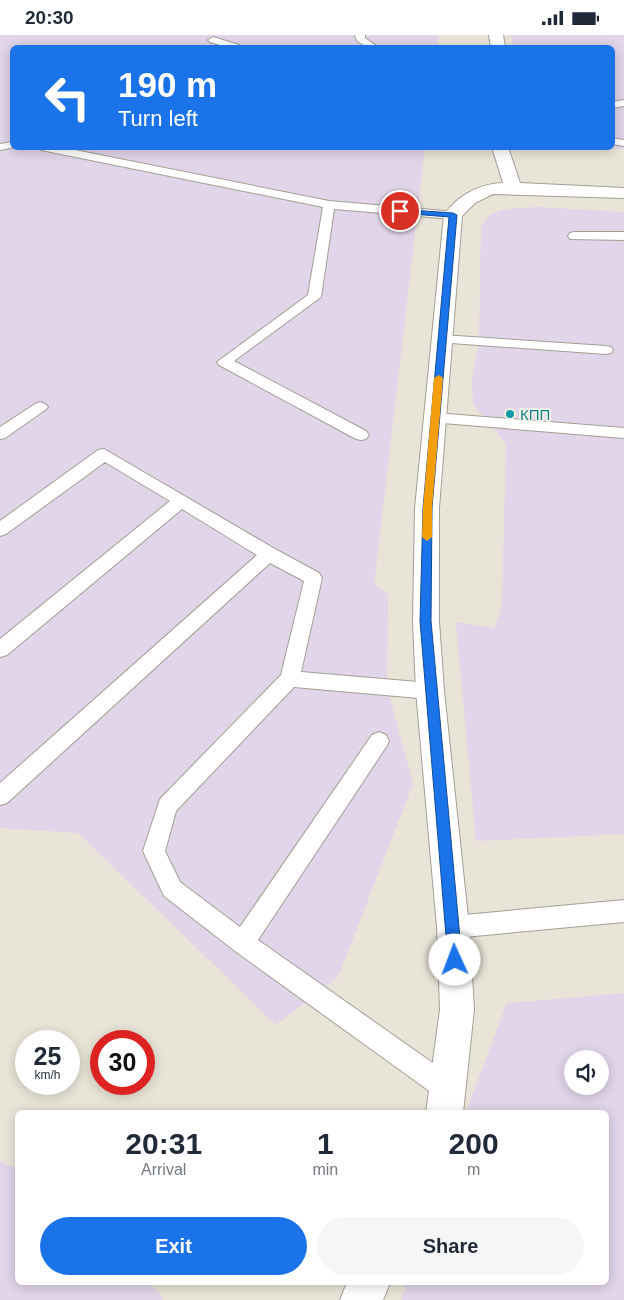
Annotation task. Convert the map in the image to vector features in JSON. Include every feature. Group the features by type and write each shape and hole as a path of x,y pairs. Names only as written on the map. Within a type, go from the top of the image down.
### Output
{"street":[{"path":"501,150 513,188"},
{"path":"446,1101 457,1009 453,927 430,691 426,621 427,527 453,215 469,199 490,189 513,188 624,193"},
{"path":"360,1300 369,1285"}],"lane":[{"path":"360,35 360,39 370,45"},
{"path":"213,39 230,45"},
{"path":"56,150 329,205 453,215"},
{"path":"329,205 314,297 224,362 361,435"},
{"path":"574,236 624,235"},
{"path":"442,339 606,351"},
{"path":"0,433 40,407"},
{"path":"435,418 624,433"},
{"path":"0,530 104,454 269,554 313,578 290,679 167,806 154,851 172,889 446,1101"},
{"path":"0,649 181,501"},
{"path":"0,796 269,554"},
{"path":"290,679 430,691"},
{"path":"243,943 379,741"},
{"path":"453,927 624,911"}],"shaded area":[{"path":"0,35 439,35 437,45 10,45 10,150 425,150 374,585 388,594 387,687 413,784 338,977 276,1025 78,833 0,828"},
{"path":"511,35 624,35 624,149 615,149 615,45 513,45"},
{"path":"538,207 624,212 624,834 476,841 456,622 494,628 502,605 506,444 473,404 472,380 479,342 481,227 489,215 505,209"},
{"path":"624,993 624,1300 401,1300 406,1285 609,1285 609,1110 467,1110 507,1003"},
{"path":"0,1162 15,1167 15,1285 152,1285 164,1300 0,1300"}],"slow traffic":[{"path":"427,537 439,378"}],"place":[{"name":"КПП","path":"510,414"}],"route":[{"path":"400,211 453,215 428,508 426,621 430,691 438,758 455,960"}]}
